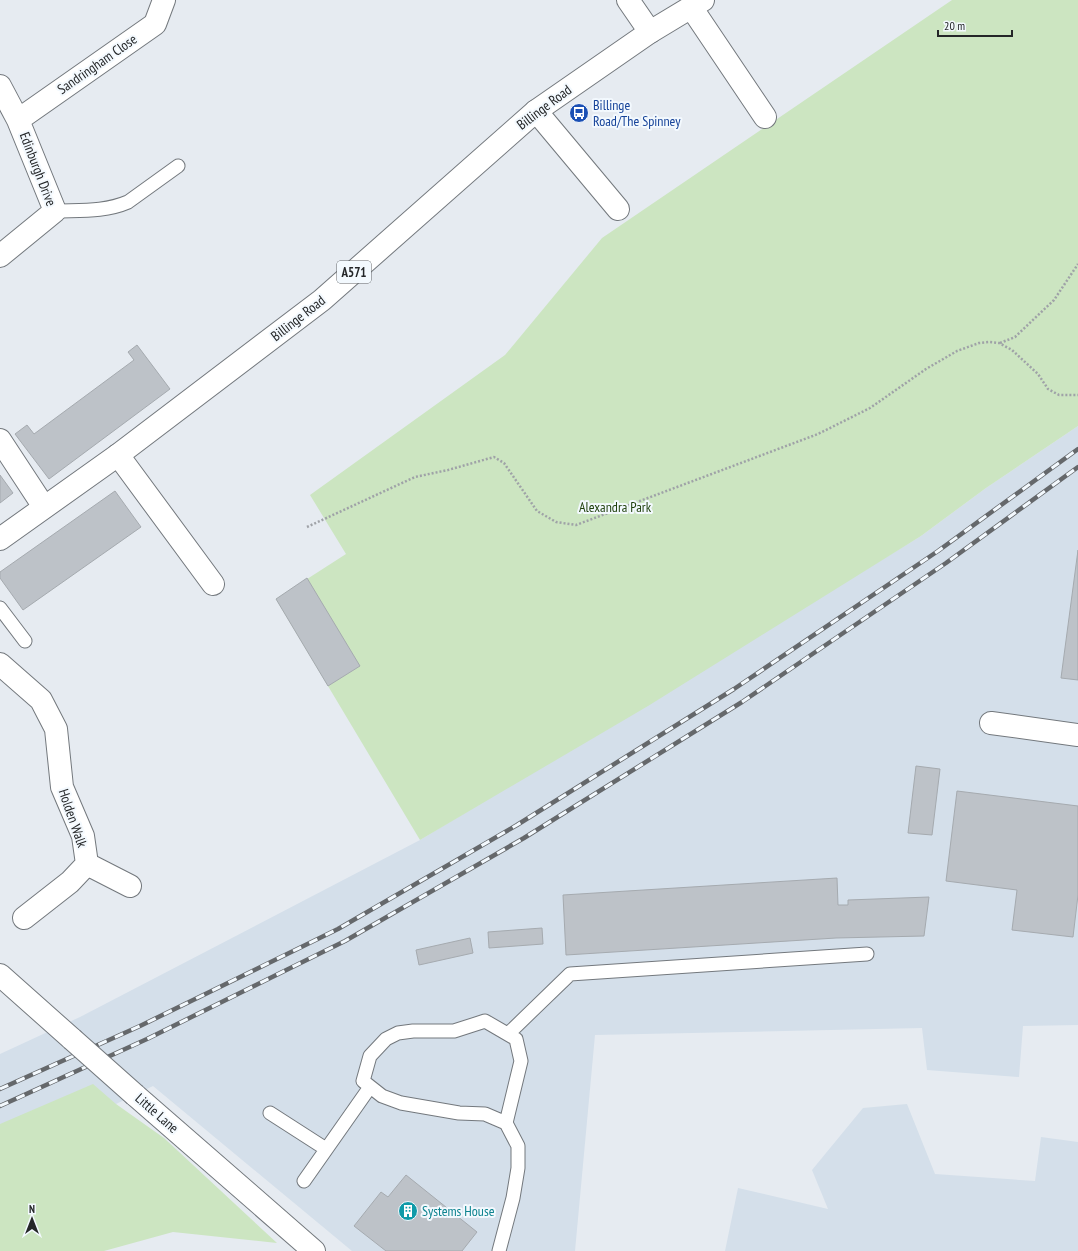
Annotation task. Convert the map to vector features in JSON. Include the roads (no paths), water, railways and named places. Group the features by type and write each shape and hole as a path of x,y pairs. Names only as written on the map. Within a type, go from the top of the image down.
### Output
{"street":[{"name":"Sandringham Close","path":"18,120 155,24 164,0"},
{"path":"628,0 650,32"},
{"path":"697,4 766,117"},
{"name":"Billinge Road","path":"0,539 118,455 322,300 536,111 650,32 697,4"},
{"name":"Edinburgh Drive","path":"0,86 18,120 55,211 0,256"},
{"path":"536,111 618,209"},
{"path":"0,440 44,507"},
{"path":"118,455 213,584"},
{"name":"Holden Walk","path":"0,664 41,700 56,729 62,787 82,836 87,864 70,882 24,918"},
{"path":"990,723 1078,736"},
{"path":"87,864 130,886"},
{"name":"Little Lane","path":"0,975 314,1251"}],"lane":[{"path":"55,211 94,210 120,206 128,202 178,166"},
{"path":"0,608 25,641"},
{"path":"508,1034 570,974 867,954"},
{"path":"499,1251 513,1198 518,1168 518,1146 506,1123 485,1114 459,1113 401,1103 382,1096 363,1082 370,1056 386,1039 398,1033 413,1031 454,1031 485,1021 516,1039 521,1061 506,1123"},
{"path":"304,1181 370,1087"},
{"path":"270,1113 326,1149"}],"railway":[{"path":"0,1089 140,1026 338,929 517,825 734,689 938,551 1078,449"},
{"path":"0,1106 147,1039 345,941 524,838 742,702 946,563 1078,467"}],"place":[{"name":"Billinge Road/The Spinney","path":"579,113"},
{"name":"Systems House","path":"408,1211"}],"park label":[{"name":"Alexandra Park","path":"615,507"}]}
